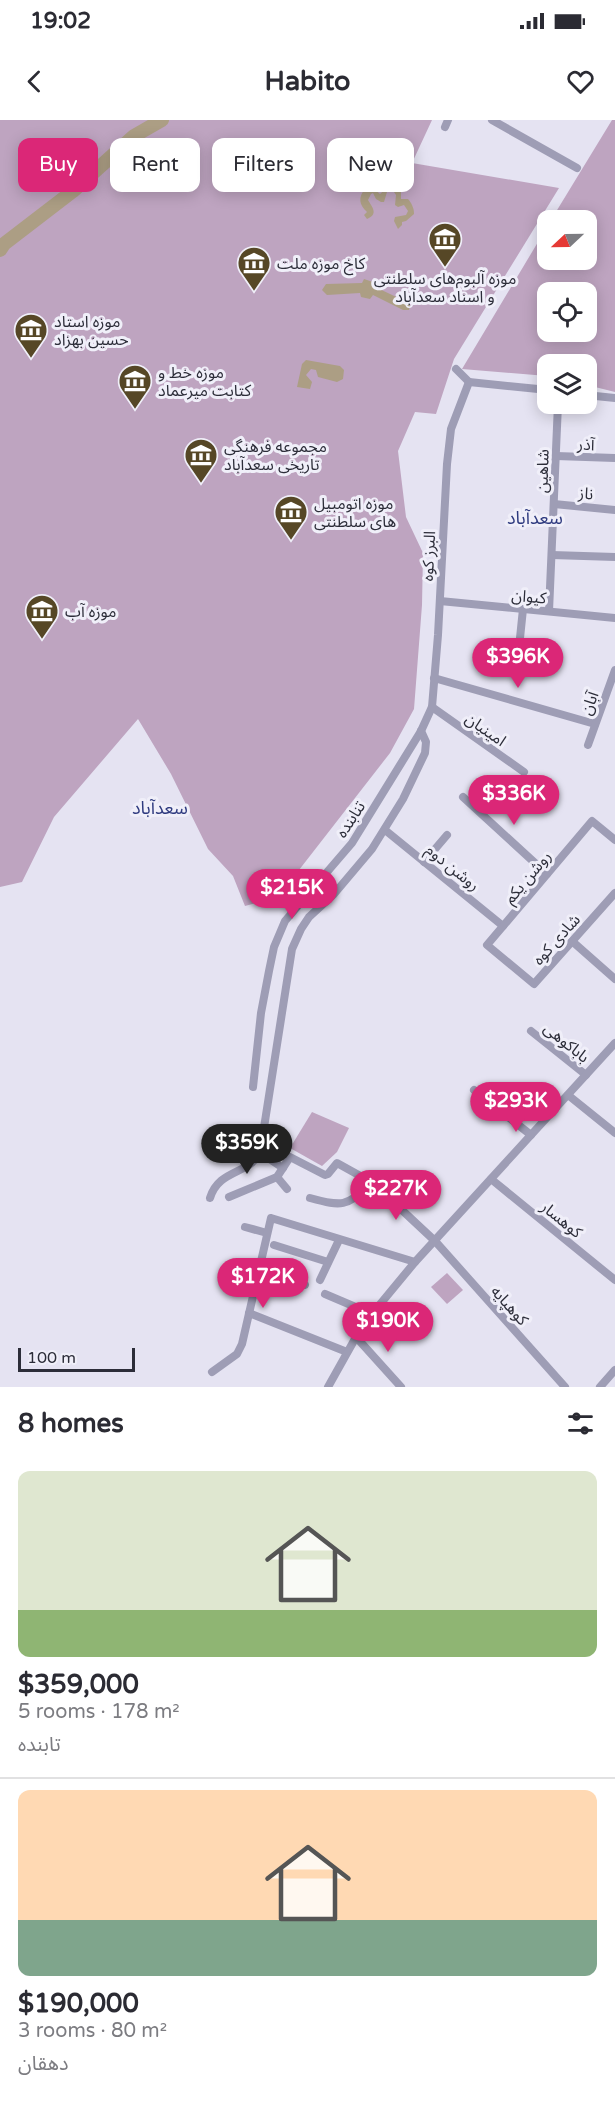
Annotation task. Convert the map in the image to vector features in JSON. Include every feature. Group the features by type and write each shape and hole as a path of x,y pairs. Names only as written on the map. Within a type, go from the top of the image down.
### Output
{"street":[{"path":"492,120 577,168"},
{"path":"456,369 469,382 537,389"},
{"name":"البرز کوه","path":"421,731 432,707 451,429 469,382"},
{"path":"597,396 615,398"},
{"name":"شاهین","path":"549,612 558,414"},
{"name":"آذر","path":"556,456 615,458"},
{"name":"ناز","path":"554,504 615,510"},
{"path":"552,555 615,557"},
{"name":"کیوان","path":"440,602 615,618"},
{"path":"517,667 524,609"},
{"name":"آبان","path":"588,745 615,670"},
{"path":"434,678 596,724"},
{"name":"امینیان","path":"432,707 525,772"},
{"path":"210,1198 212,1190 219,1181 256,1159 263,1140 280,1013 292,949 301,929 309,916 334,894 386,830 425,753 426,742 421,731"},
{"name":"تنابنده","path":"253,1087 261,1013 269,971 274,947 285,921 352,843 421,731"},
{"path":"463,797 548,874"},
{"name":"روشن یکم","path":"487,945 592,821 615,840"},
{"name":"روشن دوم","path":"386,830 503,926"},
{"path":"424,862 447,835"},
{"name":"شادی کوه","path":"487,945 534,984 615,892"},
{"path":"573,942 615,979"},
{"name":"باباکوهی","path":"531,1031 586,1075"},
{"path":"328,1387 356,1337 372,1314 415,1262 615,1043"},
{"path":"474,1090 531,1135"},
{"path":"568,1095 615,1132"},
{"path":"229,1197 277,1177 283,1168 265,1156"},
{"name":"کوهپایه","path":"283,1168 290,1157 325,1175 337,1163 373,1183 435,1241 565,1387"},
{"path":"277,1177 287,1189"},
{"name":"کوهسار","path":"491,1179 615,1280"},
{"path":"310,1198 333,1205 343,1205 373,1183"},
{"path":"212,1372 237,1354 242,1344 271,1218 415,1262"},
{"path":"245,1227 267,1233"},
{"path":"320,1280 339,1240"},
{"path":"274,1245 328,1262"},
{"path":"259,1269 305,1285"},
{"path":"325,1294 372,1314"},
{"path":"249,1313 347,1352"},
{"path":"356,1337 401,1387"},
{"path":"600,1387 615,1370"}],"shaded area":[{"name":"مجموعه فرهنگی تاریخی سعدآباد","path":"0,120 432,120 414,159 414,138 327,138 327,192 414,192 414,163 559,188 545,210 537,210 537,224 454,359 436,414 415,412 398,451 406,517 423,553 422,605 414,709 390,753 278,897 245,906 233,876 208,849 171,774 138,719 54,817 22,882 0,887"},
{"path":"612,120 615,120 615,392 597,388 597,354 537,354 537,375 462,369 537,244 537,270 597,270 597,210 557,210"},
{"path":"363,192 378,192 380,194 387,192 384,202 376,199 373,193 371,194 368,200 374,213 367,219 364,215 367,212 360,201 361,195"},
{"path":"394,192 401,192 401,199 408,199 414,210 414,214 402,222 398,229 394,221 395,217 406,215 408,211 404,205 398,207 395,205"},
{"path":"364,279 373,282 373,286 407,302 410,305 409,310 403,310 373,295 370,299 361,297 360,293 327,295 322,290 326,284 362,283"},
{"path":"306,360 340,366 344,370 343,379 337,382 318,377 316,370 311,369 306,375 312,382 310,389 297,387 302,364"},
{"path":"312,1112 349,1128 337,1152 322,1166 290,1148"},
{"path":"447,1273 463,1290 447,1304 431,1287"}],"waterway":[{"path":"0,250 4,244 73,191 134,136 162,120"}],"place":[{"name":"موزه آلبوم‌های سلطنتی و اسناد سعدآباد","path":"445,268"},
{"name":"کاخ موزه ملت","path":"254,292"},
{"name":"موزه استاد حسین بهزاد","path":"31,359"},
{"name":"موزه خط و کتابت میرعماد","path":"135,410"},
{"name":"مجموعه فرهنگی تاریخی سعدآباد","path":"201,484"},
{"name":"موزه اتومبیل های سلطنتی","path":"291,541"},
{"name":"موزه آب","path":"42,640"}],"district":[{"name":"سعدآباد","path":"535,518"},
{"name":"سعدآباد","path":"160,808"}]}
